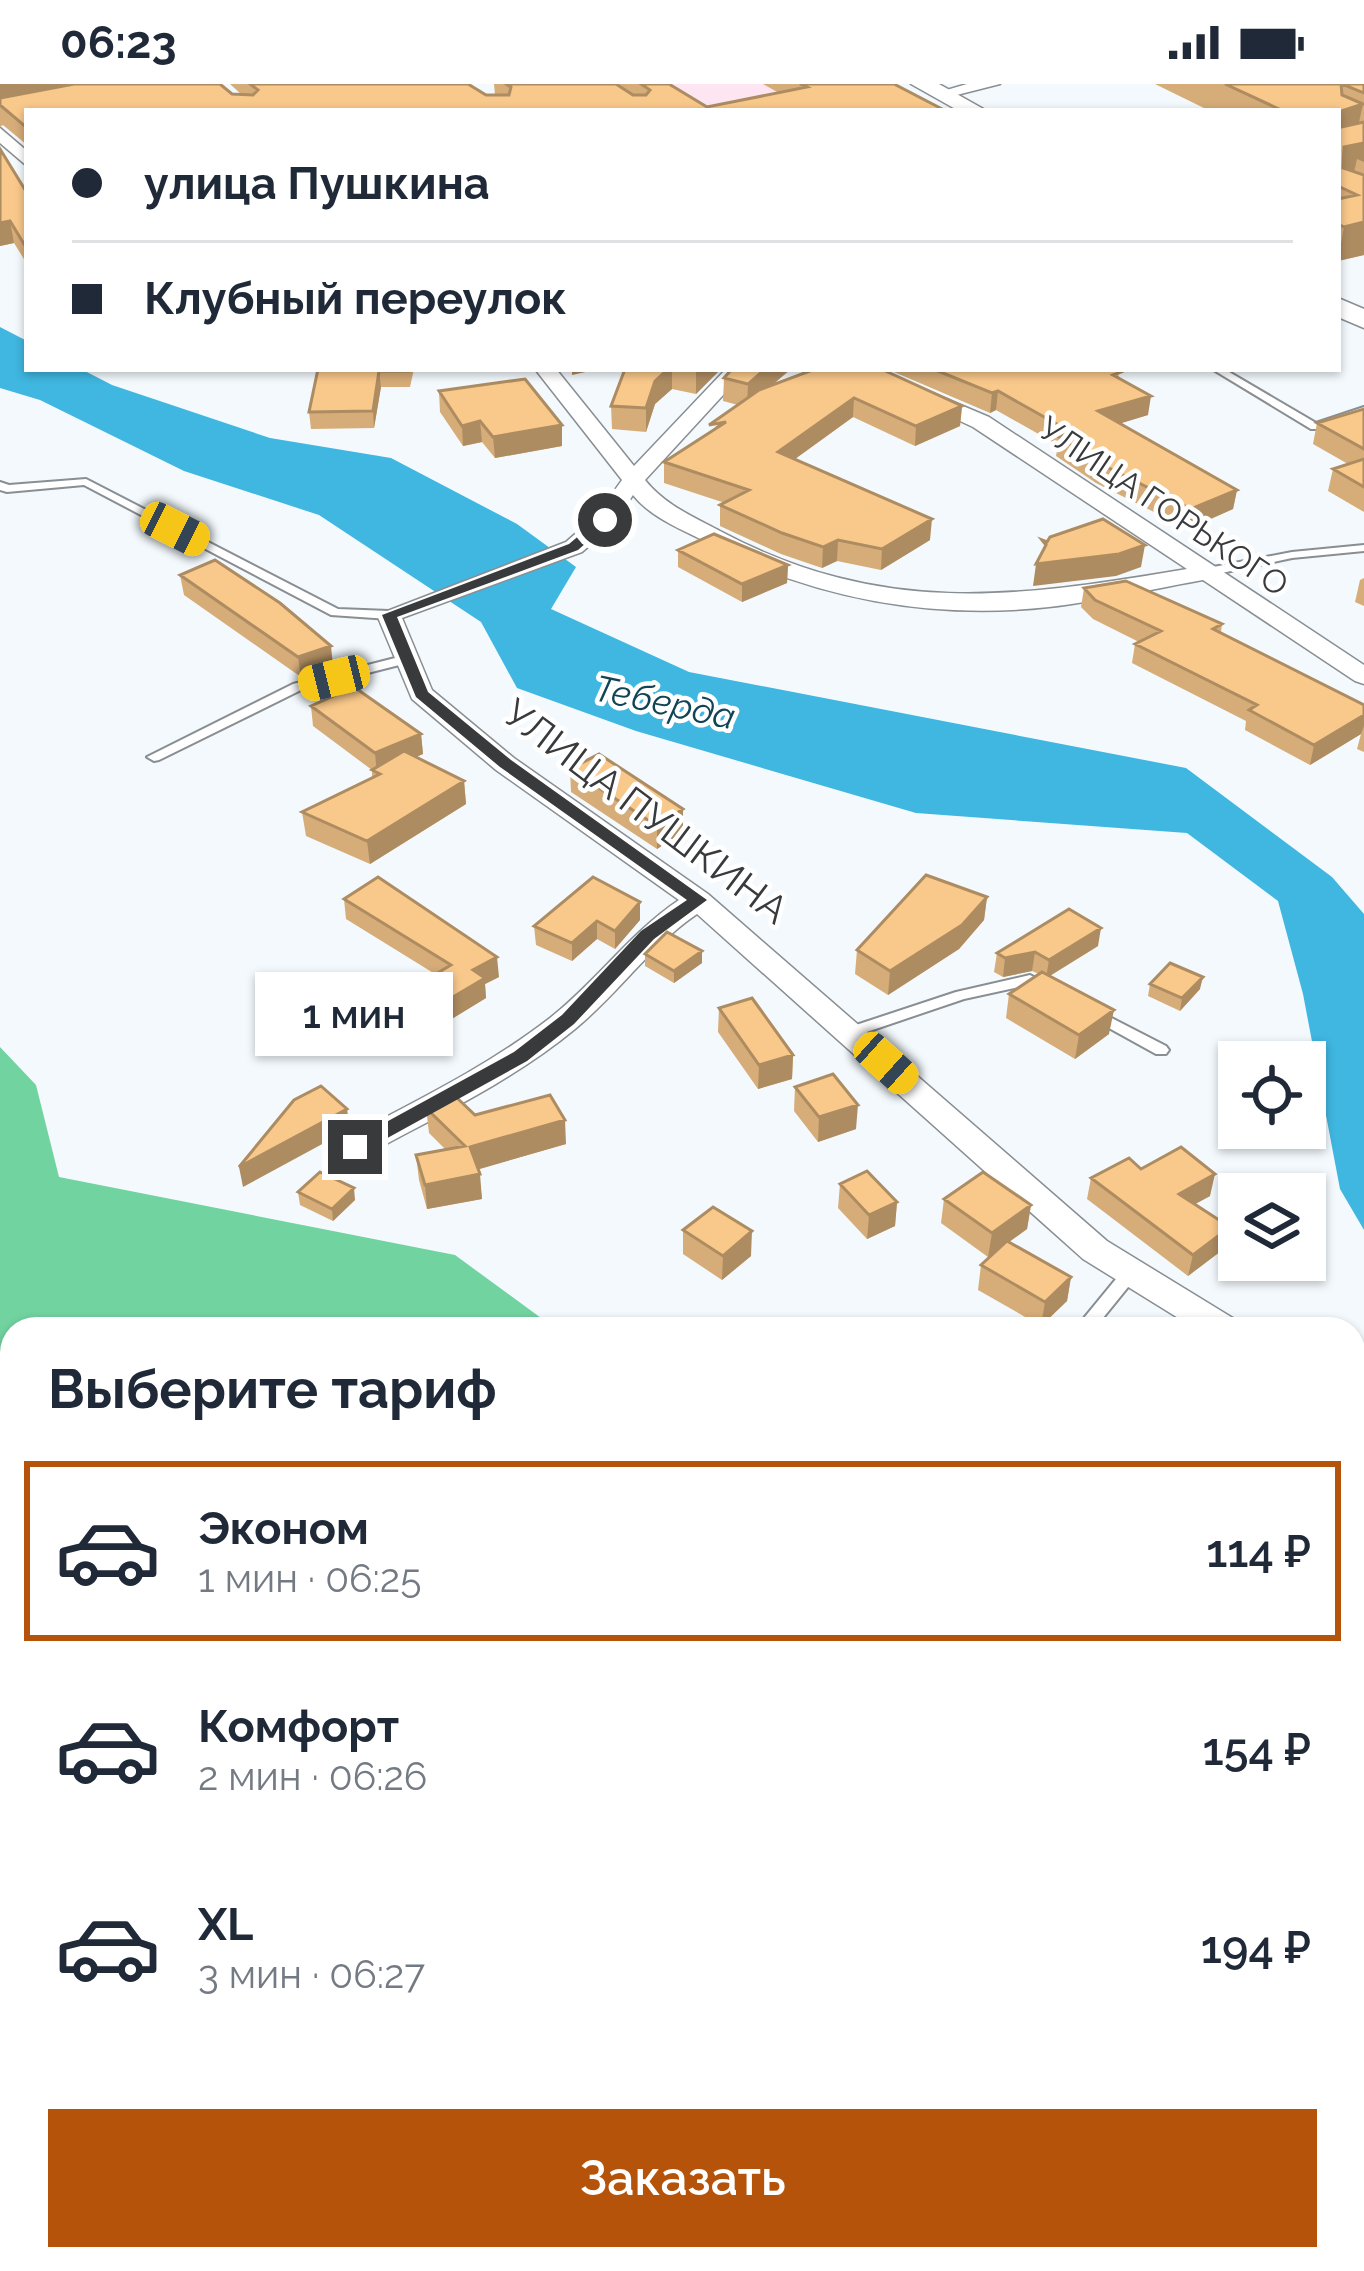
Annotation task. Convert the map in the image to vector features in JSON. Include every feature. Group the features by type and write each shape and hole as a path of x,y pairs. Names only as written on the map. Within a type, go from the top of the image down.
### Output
{"main road":[{"path":"935,96 971,108"}],"street":[{"path":"935,96 992,84"},
{"path":"0,133 24,158"},
{"path":"547,372 652,504 742,552 845,590 954,602 1047,600 1203,573"},
{"path":"389,615 574,547 605,520 633,480 734,372"},
{"name":"УЛИЦА ГОРЬКОГО","path":"865,372 981,422 1364,676"},
{"name":"УЛИЦА ПУШКИНА","path":"389,615 422,694 506,764 698,900 1096,1250 1204,1317"},
{"path":"355,1147 520,1056 568,1019 647,935 698,900"}],"lane":[{"path":"1221,372 1315,428 1364,410"},
{"path":"0,485 7,489 86,482 335,612 389,615"},
{"path":"1203,573 1292,555 1364,548"},
{"path":"154,757 297,687 407,659"},
{"path":"852,1032 961,995 1030,980 1067,1000"},
{"path":"1086,1010 1161,1050"},
{"path":"1094,1317 1131,1272"}],"shaded area":[{"path":"530,84 895,84 940,108 568,108"}],"green space":[{"path":"0,1047 36,1085 59,1177 455,1255 540,1317 0,1317"}],"water":[{"name":"Теберда","path":"0,327 24,339 24,372 87,372 112,385 270,438 391,458 517,524 576,567 551,609 689,672 1186,768 1332,877 1364,914 1364,1230 1340,1189 1326,1115 1326,1041 1312,1041 1278,901 1187,833 916,813 636,731 517,688 481,622 319,515 184,471 40,400 0,388"}],"building":[{"path":"74,84 220,84 232,94 253,95 258,90 250,84 468,84 486,95 509,95 511,87 506,84 616,84 633,95 646,95 650,90 641,84 669,84 707,107 807,87 800,84 894,84 940,108 24,108 24,125 0,105 0,98"},
{"path":"1225,84 1341,84 1342,95 1363,104 1341,111 1277,108"},
{"path":"1342,84 1364,84 1364,93"},
{"path":"1341,111 1342,127 1364,122 1364,143 1344,147 1343,168 1364,175 1364,222 1344,227 1341,198 1357,195 1341,187"},
{"path":"0,149 24,188 24,244 10,221 0,223"},
{"path":"317,372 379,372 373,411 309,412"},
{"path":"624,372 665,372 655,381 646,408 611,406"},
{"path":"729,372 762,372 748,384 724,378"},
{"path":"807,372 888,372 962,406 916,426 854,398 778,452 932,519 882,549 838,540 823,547 720,505 749,490 664,462 726,422 709,425 759,390"},
{"path":"940,372 1121,372 1113,375 1151,396 1098,411 1237,490 1191,509 1099,463 1059,437 1071,432 998,391 992,393"},
{"path":"525,379 562,425 493,437 480,421 462,426 439,391"},
{"path":"1364,409 1364,449 1317,423"},
{"path":"1364,459 1364,487 1333,469"},
{"path":"1103,519 1145,545 1119,554 1036,564 1046,545 1042,540"},
{"path":"714,534 788,565 742,584 678,550"},
{"path":"215,560 280,603 331,646 298,657 180,575"},
{"path":"1126,581 1222,624 1213,629 1364,705 1364,715 1314,745 1249,710 1257,705 1135,644 1161,631 1095,600 1084,588"},
{"path":"354,687 421,734 375,753 311,706"},
{"path":"404,751 464,781 367,841 302,812 380,774 372,770"},
{"path":"599,754 683,809 657,826 570,769"},
{"path":"926,875 987,897 962,925 890,971 857,950"},
{"path":"378,877 497,957 473,970 485,978 394,1032 368,1014 451,965 344,899"},
{"path":"593,877 640,902 615,931 597,921 572,943 534,926"},
{"path":"1069,909 1101,928 1049,960 1035,952 1005,958 997,953"},
{"path":"667,932 702,951 674,971 645,954"},
{"path":"1170,963 1203,977 1182,998 1150,984"},
{"path":"1042,972 1114,1010 1079,1035 1009,994"},
{"path":"752,998 793,1055 759,1065 719,1008"},
{"path":"833,1074 858,1105 819,1117 795,1087"},
{"path":"321,1086 347,1109 239,1167 294,1100"},
{"path":"550,1095 565,1120 470,1147 480,1174 425,1185 416,1155 465,1146 426,1108 455,1096 475,1115"},
{"path":"1181,1147 1215,1174 1179,1194 1218,1219 1218,1236 1193,1255 1091,1178 1129,1158 1141,1169"},
{"path":"867,1171 897,1202 869,1215 840,1184"},
{"path":"320,1172 354,1188 332,1209 298,1192"},
{"path":"983,1172 1031,1205 992,1233 944,1199"},
{"path":"713,1207 752,1231 723,1256 683,1230"},
{"path":"1007,1241 1071,1277 1045,1302 981,1265"}],"route":[{"path":"355,1147 520,1056 568,1019 647,935 698,900 506,764 422,694 389,615 574,547 605,520"}]}
